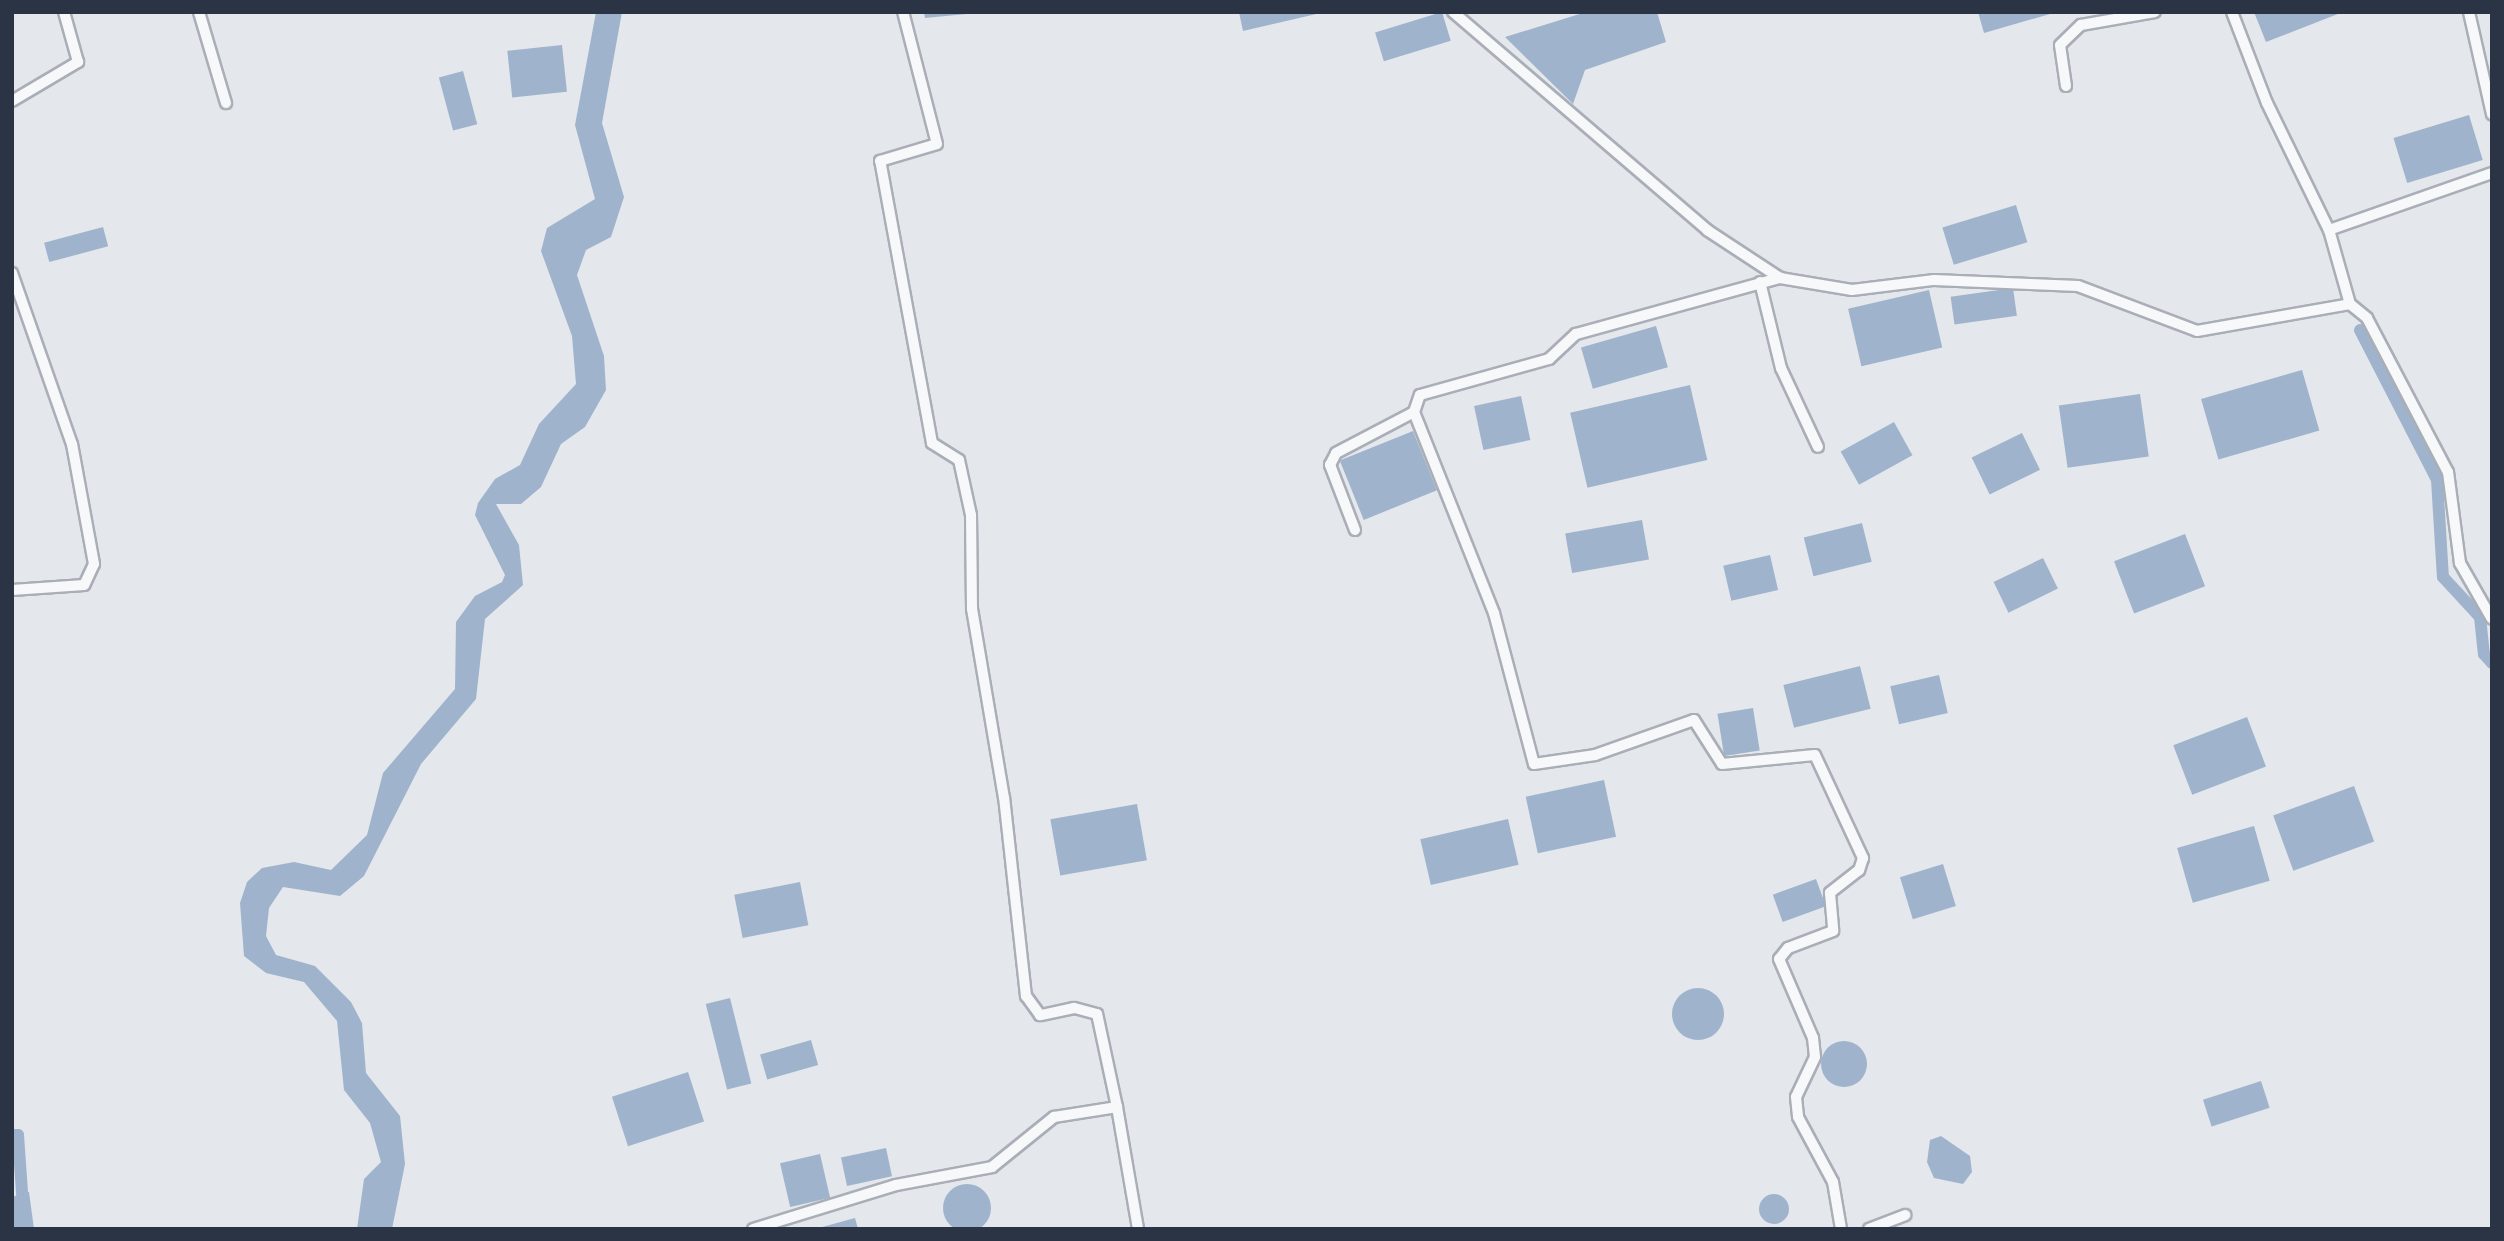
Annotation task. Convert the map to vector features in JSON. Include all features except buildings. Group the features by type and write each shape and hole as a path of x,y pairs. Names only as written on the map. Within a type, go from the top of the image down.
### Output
{"street":[{"path":"12,101 78,61 64,12"},
{"path":"198,12 226,103"},
{"path":"903,12 937,144 880,161 932,443 959,460 971,515 972,609 1004,798 1026,996 1040,1015 1074,1008 1097,1014 1117,1107 1138,1229"},
{"path":"1453,12 1707,230 1780,278"},
{"path":"2066,86 2060,45 2081,25 2155,12"},
{"path":"2232,12 2267,103 2329,230 2350,304 2367,318 2448,472 2460,563 2492,620"},
{"path":"2469,12 2492,114"},
{"path":"2329,230 2492,173"},
{"path":"12,274 72,444 94,564 84,585 12,590"},
{"path":"1841,1229 1833,1182 1798,1117 1796,1097 1815,1057 1813,1038 1779,959 1788,948 1833,930 1830,893 1859,870 1863,858 1815,755 1722,764 1694,720 1595,755 1534,764 1493,613 1414,412 1420,395 1549,359 1576,334 1780,278 1852,290 1934,280 2078,286 2197,331 2350,304"},
{"path":"1760,282 1781,368 1818,447"},
{"path":"1355,530 1330,464 1336,453 1414,412"},
{"path":"753,1229 896,1185 992,1167 1054,1117 1117,1107"},
{"path":"1870,1229 1905,1215"}],"water":[{"path":"596,12 622,12 602,123 624,197 611,237 586,250 577,275 604,356 606,390 585,427 561,444 541,487 521,504 496,504 519,545 523,585 485,619 476,699 421,764 364,876 340,896 283,887 269,908 266,936 276,955 315,966 351,1002 362,1023 366,1073 400,1116 405,1164 392,1229 357,1229 364,1179 381,1162 370,1123 344,1090 337,1021 304,982 266,973 244,956 240,903 247,882 262,868 294,862 331,870 367,835 383,773 455,689 456,622 475,596 502,582 505,575 475,515 478,503 495,479 520,465 539,424 576,384 572,336 541,251 547,228 595,199 575,125"},
{"path":"924,12 988,12 925,18"},
{"path":"1239,12 1325,12 1243,31"},
{"path":"1442,12 1451,41 1384,61 1375,32"},
{"path":"1586,12 1657,12 1666,42 1585,70 1573,104 1505,37"},
{"path":"1978,12 2057,12 1984,33"},
{"path":"2254,12 2343,12 2266,42"},
{"path":"562,45 567,92 512,97 507,51"},
{"path":"463,71 477,124 453,131 439,77"},
{"path":"2469,115 2483,160 2407,183 2393,138"},
{"path":"2016,205 2027,242 1954,265 1942,228"},
{"path":"103,227 108,246 49,262 44,243"},
{"path":"2013,288 2017,316 1955,324 1951,297"},
{"path":"1929,290 1942,347 1861,366 1848,309"},
{"path":"1656,326 1668,367 1593,389 1581,347"},
{"path":"2302,370 2319,431 2218,460 2201,399"},
{"path":"1690,385 1707,460 1587,488 1570,413"},
{"path":"2140,394 2149,456 2068,468 2059,405"},
{"path":"1521,396 1530,440 1483,450 1474,406"},
{"path":"1894,422 1912,455 1859,485 1841,452"},
{"path":"1413,431 1437,490 1364,520 1340,461"},
{"path":"2022,433 2040,470 1990,494 1972,458"},
{"path":"1642,520 1649,559 1572,573 1565,534"},
{"path":"1862,523 1872,562 1813,576 1804,538"},
{"path":"2185,534 2205,586 2134,614 2114,561"},
{"path":"1770,555 1778,590 1731,601 1723,566"},
{"path":"2043,558 2058,589 2008,613 1994,582"},
{"path":"1860,666 1871,709 1794,728 1783,685"},
{"path":"1939,675 1948,713 1899,724 1890,686"},
{"path":"1753,708 1760,750 1724,756 1717,714"},
{"path":"2247,717 2266,766 2192,795 2173,745"},
{"path":"1604,780 1616,837 1538,853 1526,797"},
{"path":"2354,786 2374,841 2293,871 2273,815"},
{"path":"1137,804 1147,860 1060,875 1050,819"},
{"path":"1508,819 1519,865 1431,885 1420,839"},
{"path":"2254,826 2270,881 2193,903 2177,848"},
{"path":"1943,864 1956,906 1913,919 1900,877"},
{"path":"1816,879 1826,906 1783,922 1773,895"},
{"path":"800,882 808,925 743,938 734,895"},
{"path":"1698,988 1717,995 1724,1014 1717,1033 1698,1040 1679,1033 1672,1014 1679,995"},
{"path":"730,998 751,1083 727,1089 706,1004"},
{"path":"811,1040 818,1065 767,1080 760,1055"},
{"path":"1844,1041 1860,1048 1867,1064 1860,1080 1844,1087 1828,1080 1821,1064 1828,1048"},
{"path":"688,1072 704,1121 628,1146 612,1097"},
{"path":"2261,1081 2270,1108 2212,1126 2203,1100"},
{"path":"1941,1136 1970,1156 1972,1172 1963,1184 1934,1178 1927,1162 1930,1140"},
{"path":"886,1148 892,1176 847,1186 841,1158"},
{"path":"820,1154 830,1198 790,1207 780,1163"},
{"path":"967,1184 984,1191 991,1208 984,1225 967,1232 950,1225 943,1208 950,1191"},
{"path":"29,1192 34,1229 12,1229 12,1197"},
{"path":"1774,1194 1780,1195 1788,1203 1788,1215 1780,1223 1774,1224 1768,1223 1760,1215 1759,1209 1760,1203 1768,1195"},
{"path":"855,1218 858,1229 815,1229"}],"waterway":[{"path":"2360,330 2437,480 2443,577 2480,617 2484,654 2492,663"},
{"path":"12,1135 18,1135 24,1221 19,1229"}]}
